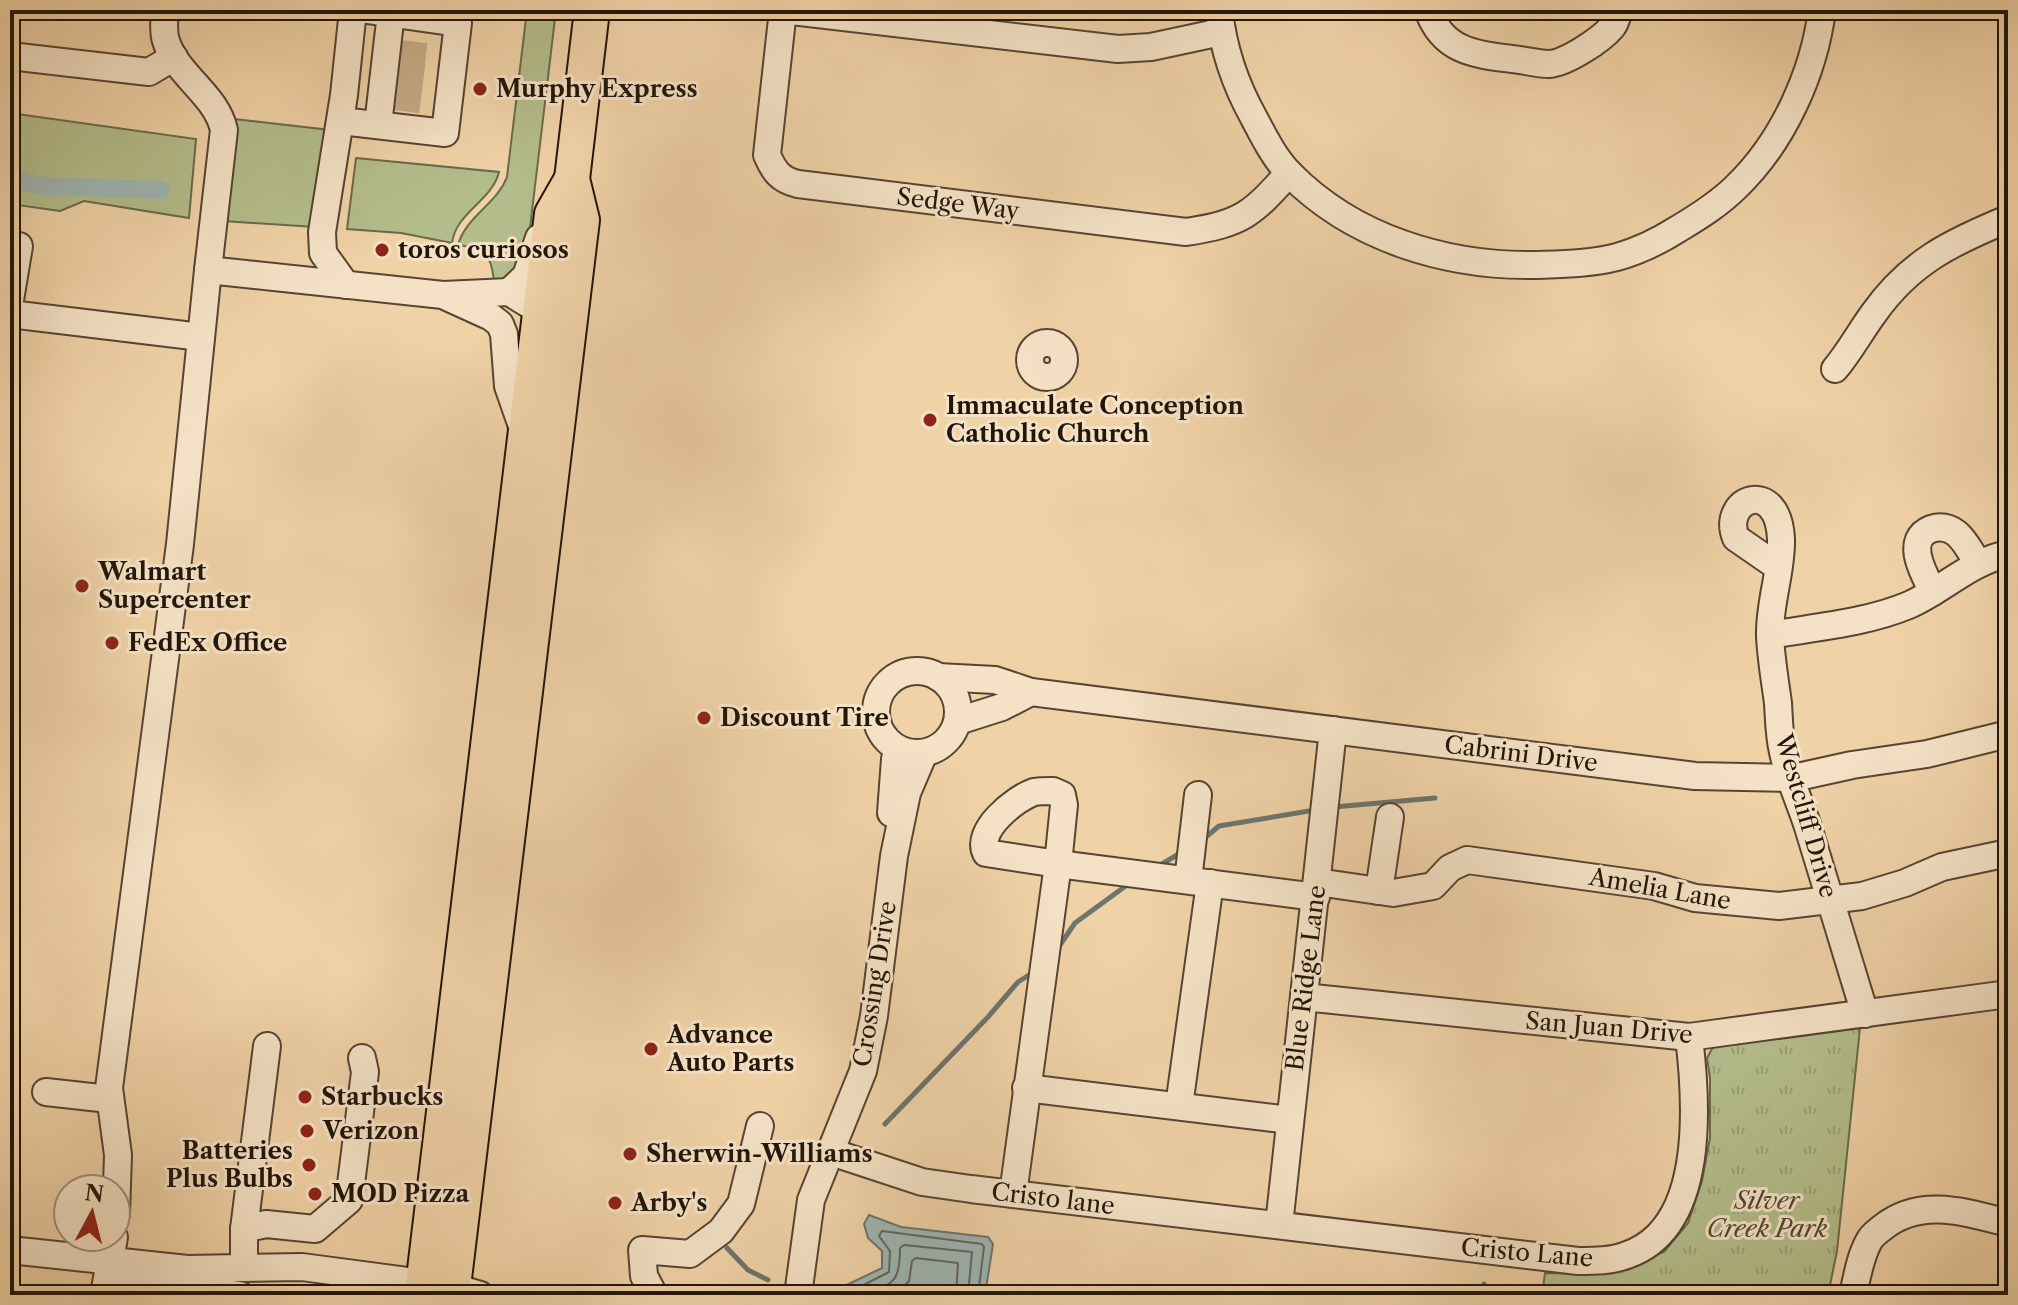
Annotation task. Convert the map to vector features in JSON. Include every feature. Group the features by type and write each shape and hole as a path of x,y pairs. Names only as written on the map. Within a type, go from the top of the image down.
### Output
{"main road":[{"path":"446,1291 582,220 572,179 592,10"},
{"path":"446,1291 525,437 552,214 572,179"}],"street":[{"path":"117,1173 118,1155 109,1099 141,828 179,553 224,130 216,109 174,57 165,39 165,10"},
{"path":"346,285 327,259 322,245 343,108 353,10"},
{"path":"783,10 1118,49 1151,47 1220,21 1241,93 1265,138 1289,173 1353,221 1395,242 1444,256 1507,265 1570,264 1617,257 1655,243 1705,213 1737,186 1782,126 1804,80 1819,32 1822,10"},
{"name":"Sedge Way","path":"783,10 767,155 773,171 786,181 1186,232 1219,227 1249,214 1289,173"},
{"path":"1428,10 1437,28 1452,43 1471,54 1550,64 1569,57 1603,35 1613,26 1619,10"},
{"path":"343,108 378,125 445,133 444,80 458,23 379,12 391,74 378,125"},
{"path":"10,56 149,72 174,57"},
{"path":"509,292 526,276 538,240 552,214"},
{"path":"1835,369 1897,285 1945,246 2008,219"},
{"path":"10,300 19,246"},
{"path":"208,270 443,295 509,292 540,311 564,366"},
{"path":"443,295 500,324 504,334 508,386 525,437"},
{"path":"10,314 201,337"},
{"path":"1933,592 1918,559 1920,539 1925,532 1941,527 1955,532 1978,564"},
{"path":"1770,635 1870,617 1905,606 1978,564 2008,554"},
{"name":"Westcliff Drive","path":"1778,567 1770,635 1783,752 1865,1014"},
{"path":"912,752 880,733 876,720 879,695 898,675 912,671 938,677 955,696 958,721 1002,707 1031,692"},
{"name":"Cabrini Drive","path":"938,677 995,680 1031,692 1695,776 1793,778 1927,754 2008,734"},
{"name":"Crossing Drive","path":"798,1295 811,1200 863,1071 874,1016 894,856 912,752 946,742 958,721"},
{"name":"Blue Ridge Lane","path":"1279,1225 1333,730"},
{"path":"1179,1106 1199,881 1198,795"},
{"path":"1379,891 1390,817"},
{"name":"Amelia Lane","path":"1026,1088 1058,864 1199,881 1393,893 1433,886 1450,868 1467,860 1654,886 1695,898 1779,906 1862,896 1905,883 1942,867 2008,853"},
{"name":"San Juan Drive","path":"1304,997 1689,1037 2008,994"},
{"name":"Cristo Lane","path":"1279,1225 1578,1261 1629,1255 1654,1239 1671,1219 1683,1196 1693,1138 1695,1100 1689,1037"},
{"path":"244,1268 244,1229 267,1046"},
{"path":"244,1229 266,1224 315,1229 349,1200 365,1072 362,1058"},
{"path":"1013,1194 1026,1088 1290,1120"},
{"path":"46,1092 109,1099"},
{"path":"642,1289 642,1250 690,1254 721,1231 741,1204 760,1126"},
{"name":"Cristo lane","path":"831,1152 922,1182 1279,1225"},
{"path":"1853,1295 1862,1255 1871,1237 1908,1212 1930,1208 2008,1223"},
{"path":"10,1250 52,1250"},
{"path":"104,1295 110,1253"},
{"path":"114,1253 133,1280 240,1295"},
{"path":"126,1253 187,1269 302,1267 446,1291"}],"green space":[{"path":"527,10 556,10 527,253 514,277 494,283 486,255 458,245 468,226 496,195 507,177"},
{"path":"10,113 196,139 189,218 84,201 60,211 10,204"},
{"path":"234,119 330,130 315,227 223,221"},
{"path":"356,158 499,172 489,191 460,223 452,243 401,233 347,229"},
{"name":"Silver Creek Park","path":"1860,1028 1837,1251 1828,1295 1542,1295 1545,1273 1606,1274 1664,1252 1688,1223 1702,1181 1710,1138 1707,1058 1713,1047"}],"water":[{"path":"869,1215 901,1227 988,1237 993,1244 985,1295 835,1295 836,1290 882,1268 882,1251 868,1238 864,1224"}],"waterway":[{"path":"10,184 21,181 42,186 161,190"},
{"path":"1334,807 1435,798"},
{"path":"1201,841 1219,826 1315,810"},
{"path":"1162,864 1177,855"},
{"path":"1058,948 1075,923 1127,885"},
{"path":"885,1124 1018,982 1029,975"},
{"path":"727,1248 748,1270 768,1280"},
{"path":"1481,1295 1484,1284"},
{"path":"980,1289 998,1292"}],"tunnel":[{"path":"400,53 440,58"},
{"path":"398,73 437,78"},
{"path":"395,97 435,102"}],"place":[{"name":"Murphy Express","path":"480,89"},
{"name":"toros curiosos","path":"382,250"},
{"name":"Immaculate Conception Catholic Church","path":"930,420"},
{"name":"Walmart Supercenter","path":"82,586"},
{"name":"FedEx Office","path":"112,643"},
{"name":"Discount Tire","path":"704,718"},
{"name":"Advance Auto Parts","path":"651,1049"},
{"name":"Starbucks","path":"305,1097"},
{"name":"Verizon","path":"307,1131"},
{"name":"Sherwin-Williams","path":"630,1154"},
{"name":"Batteries Plus Bulbs","path":"309,1165"},
{"name":"MOD Pizza","path":"315,1194"},
{"name":"Arby's","path":"615,1203"}]}
